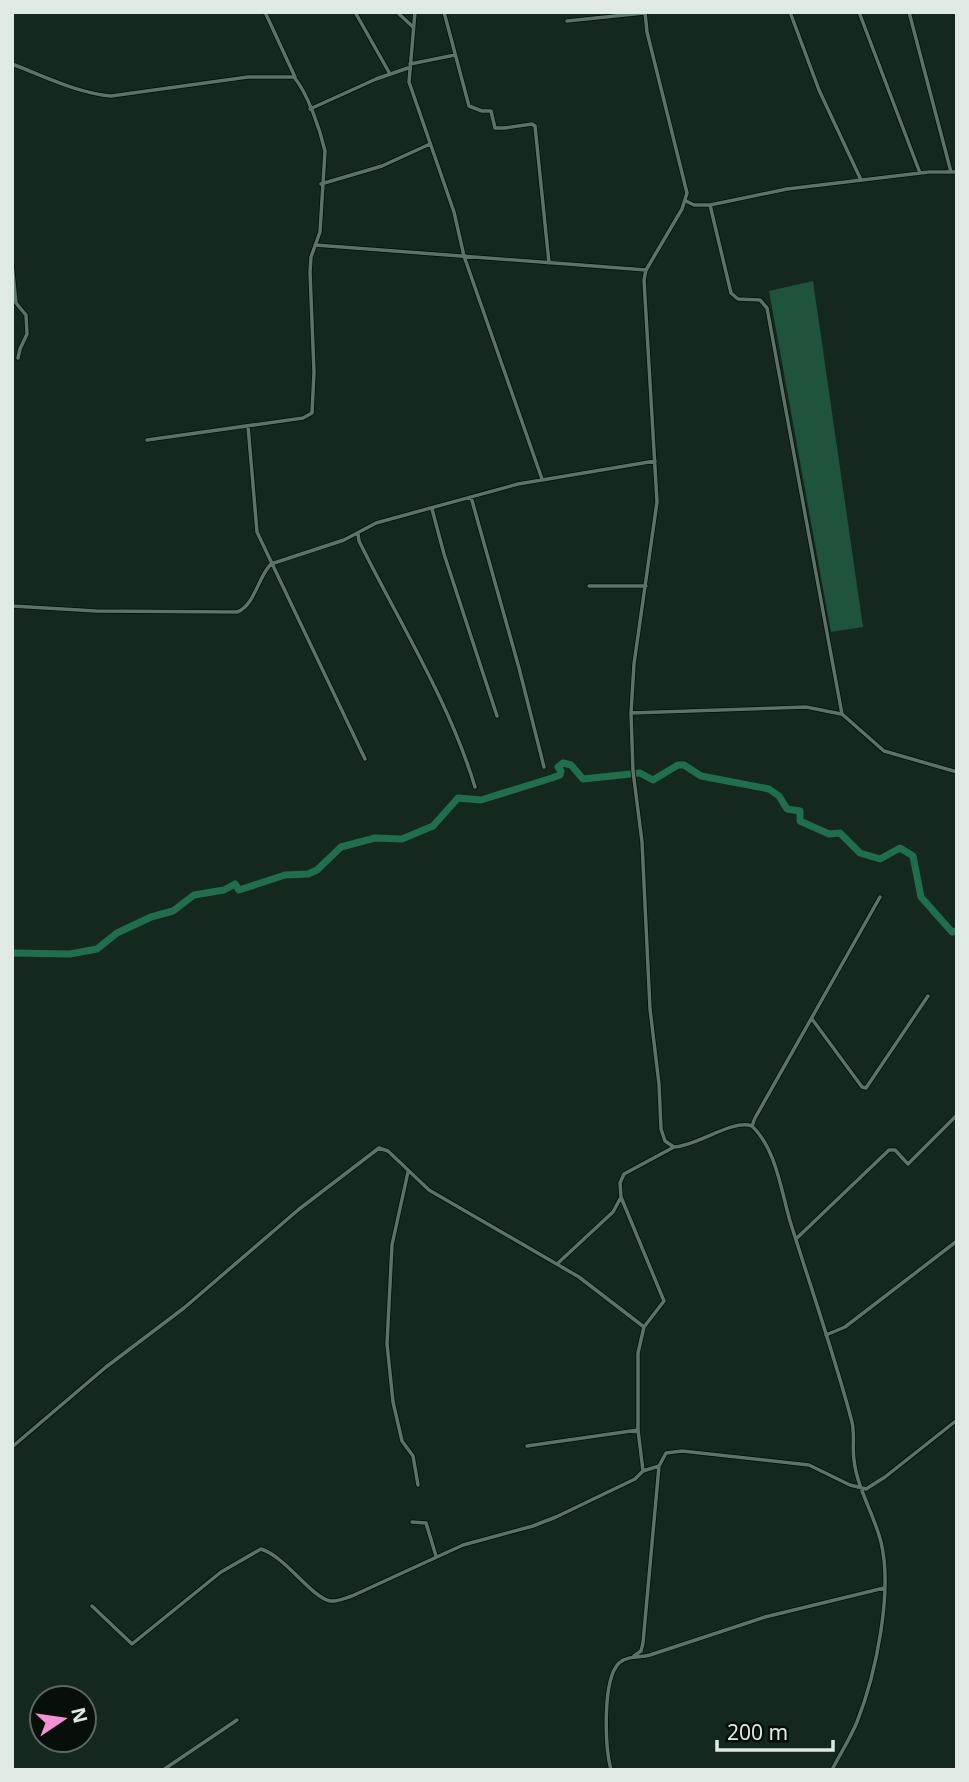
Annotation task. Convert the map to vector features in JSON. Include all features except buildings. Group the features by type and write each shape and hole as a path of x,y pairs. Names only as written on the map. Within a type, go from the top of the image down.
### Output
{"street":[{"path":"147,440 303,418 312,413 314,360 310,272 320,232 325,151 310,109 265,12"},
{"path":"355,12 390,74"},
{"path":"397,12 414,28"},
{"path":"415,12 409,82 454,212 464,256 542,479"},
{"path":"444,12 469,106 481,111 491,111 495,128 535,126 549,263"},
{"path":"790,12 819,90 861,180"},
{"path":"859,12 920,173"},
{"path":"686,201 694,205 710,205 787,190 920,173 954,172 909,12"},
{"path":"567,21 645,13 647,32 687,188 686,201 646,270 644,291 657,502 634,664 631,713 642,842 650,1009 659,1084 661,1129 665,1141 674,1147"},
{"path":"310,109 410,66 455,55"},
{"path":"12,64 55,81 99,95 111,96 248,78 296,79"},
{"path":"321,184 382,166 430,144"},
{"path":"710,205 730,293 737,299 761,300 767,308 842,715"},
{"path":"315,245 646,270"},
{"path":"12,264 16,303 26,316 27,334 18,358"},
{"path":"248,426 257,532 365,759"},
{"path":"12,606 108,611 237,612 247,605 271,564 344,540 376,523 542,479 655,461"},
{"path":"471,497 544,767"},
{"path":"432,509 497,716"},
{"path":"358,534 393,610 437,694 462,749 475,787"},
{"path":"589,586 646,586"},
{"path":"631,713 806,707 842,715 884,751 957,772"},
{"path":"752,1126 880,897"},
{"path":"812,1019 862,1087 866,1088 928,996"},
{"path":"797,1239 889,1150 895,1150 908,1164 957,1115"},
{"path":"643,1471 638,1430 638,1353 644,1327 664,1301 621,1198 620,1183 624,1174 674,1147 691,1144 742,1125 752,1126 769,1151 826,1335 852,1422 854,1461 881,1542 885,1568 877,1651 867,1693 855,1726 832,1770"},
{"path":"12,1447 106,1367 184,1308 299,1210 379,1148 386,1149 419,1182 445,1200 594,1288 644,1327"},
{"path":"408,1172 392,1245 387,1345 393,1402 402,1441 413,1456 418,1485"},
{"path":"557,1265 613,1212 621,1198"},
{"path":"826,1335 845,1327 957,1241"},
{"path":"611,1770 606,1737 611,1682 618,1665 641,1651 643,1643 659,1466 667,1453 682,1451 809,1465 866,1489 957,1420"},
{"path":"527,1446 638,1430"},
{"path":"92,1606 132,1644 221,1572 261,1549 281,1560 325,1599 333,1601 352,1596 463,1545 556,1517 635,1479 643,1471 659,1466"},
{"path":"412,1522 426,1523 436,1556"},
{"path":"634,1656 650,1655 765,1616 884,1588"},
{"path":"163,1770 237,1720"}],"green space":[{"path":"813,281 863,627 831,632 769,291"}],"waterway":[{"path":"12,953 70,954 97,949 117,933 151,917 173,911 194,895 224,890 235,884 239,890 285,875 308,874 317,870 341,847 375,838 402,839 433,826 458,798 481,800 552,778 560,775 558,767 563,763 571,765 583,779 640,773 653,780 678,765 684,765 701,776 769,789 779,796 787,809 800,811 800,821 829,834 840,833 860,853 880,859 900,848 913,856 921,897 952,932 957,931"}]}
